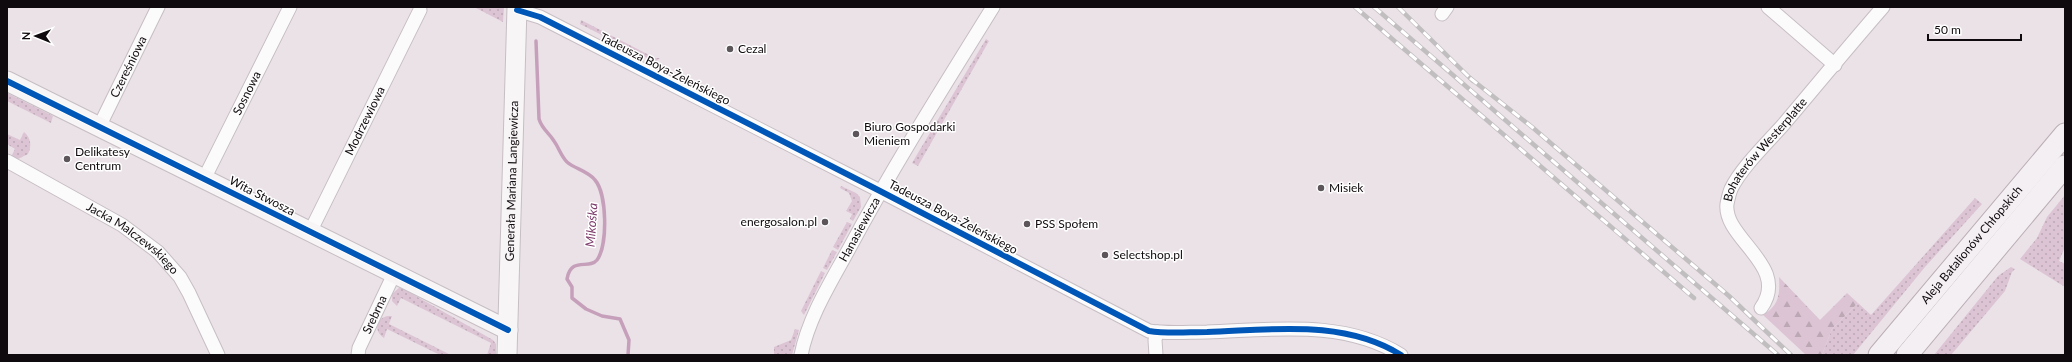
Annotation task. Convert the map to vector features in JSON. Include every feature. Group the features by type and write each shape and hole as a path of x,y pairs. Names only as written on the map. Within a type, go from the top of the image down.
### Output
{"main road":[{"name":"Aleja Batalionów Chłopskich","path":"1879,355 2065,134"},
{"name":"Aleja Batalionów Chłopskich","path":"1907,355 2065,166"}],"street":[{"name":"Czereśniowa","path":"99,127 158,7"},
{"name":"Sosnowa","path":"204,179 290,7"},
{"name":"Hanasiewicza","path":"801,355 803,344 821,300 880,191 993,7"},
{"path":"1768,7 1835,65"},
{"name":"Bohaterów Westerplatte","path":"1761,308 1767,300 1769,290 1768,277 1760,262 1730,218 1727,207 1728,197 1739,177 1883,7"},
{"name":"Tadeusza Boya-Żeleńskiego","path":"517,8 540,17 880,191 1139,326 1157,332 1319,329 1365,338 1384,345 1401,355"},
{"name":"Generała Mariana Langiewicza","path":"507,355 517,8"},
{"name":"Modrzewiowa","path":"310,232 420,10"},
{"name":"Wita Stwosza","path":"7,81 508,330"},
{"name":"Jacka Malczewskiego","path":"7,161 122,225 158,252 180,277 218,355"},
{"name":"Srebrna","path":"358,355 359,348 394,274"},
{"path":"1156,355 1155,340 1157,332"}],"green space":[{"path":"474,7 504,7 503,22"},
{"path":"581,20 655,58 660,58 655,62 580,24"},
{"path":"986,39 989,41 918,166 912,163"},
{"path":"7,93 53,116 51,123 7,101"},
{"path":"24,132 30,142 28,154 18,159 11,157 15,149 7,144 7,134 20,140"},
{"path":"841,186 856,193 860,197 861,207 853,221 850,219 852,214 846,211 852,201 849,193 840,188"},
{"path":"2065,195 2065,247 2059,261 2065,264 2065,287 2020,259 2037,238 2047,217"},
{"path":"1975,198 1982,204 1925,267 1853,355 1822,355 1832,329 1858,303 1871,315"},
{"path":"847,222 852,224 838,250 833,247"},
{"path":"832,250 837,252 827,270 823,268"},
{"path":"2011,267 2015,269 2012,272 2005,291 1951,355 1934,355 1998,276"},
{"path":"821,271 825,273 804,315 801,311"},
{"path":"1779,277 1820,320 1847,293 1858,303 1832,329 1822,355 1806,355 1763,315 1772,307 1777,299 1779,294"},
{"path":"400,287 493,340 496,344 496,355 487,355 491,343 401,298 397,306 392,301 392,294"},
{"path":"392,316 389,324 451,355 440,355 387,329 384,338 378,332 377,328 381,319"},
{"path":"795,329 799,330 792,355 774,355 774,347 791,340"}],"waterway":[{"name":"Mikośka","path":"536,41 540,122 567,162 589,174 595,180 602,196 604,208 605,220 601,253 594,263 576,266 569,272 567,279 572,287 572,298 586,309 602,316 620,319 629,340 628,355"}],"railway":[{"path":"1355,7 1694,298"},
{"path":"1374,7 1778,355"},
{"path":"1398,7 1473,81"},
{"path":"1470,78 1532,127 1729,296 1791,355"}],"cycle path":[{"path":"517,10 540,17 1149,331 1178,333 1282,329 1331,331 1355,336 1379,344 1401,355"},
{"path":"7,81 508,330"}],"place":[{"name":"Cezal","path":"730,49"},
{"name":"Biuro Gospodarki Mieniem","path":"856,134"},
{"name":"Delikatesy Centrum","path":"67,159"},
{"name":"Misiek","path":"1321,188"},
{"name":"energosalon.pl","path":"825,222"},
{"name":"PSS Społem","path":"1027,224"},
{"name":"Selectshop.pl","path":"1105,255"}]}
